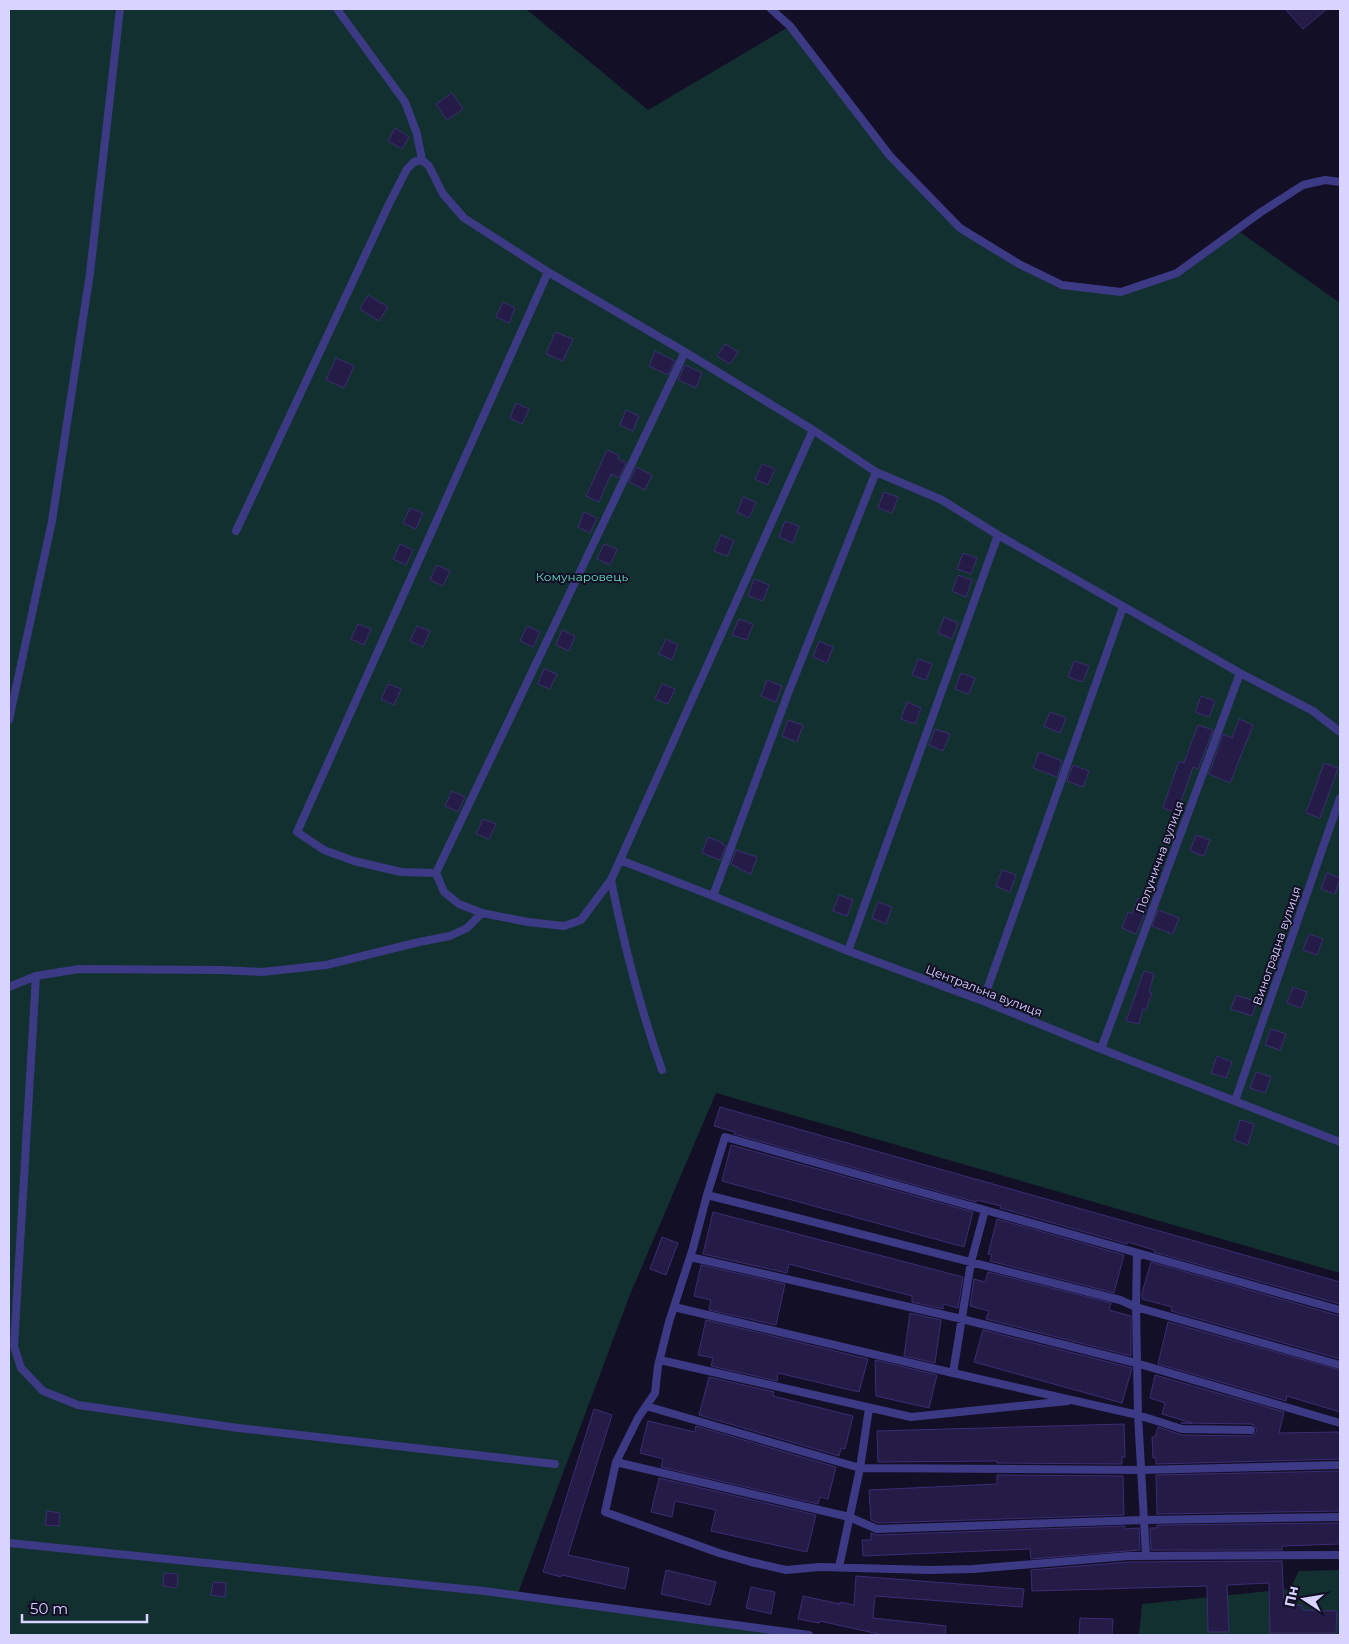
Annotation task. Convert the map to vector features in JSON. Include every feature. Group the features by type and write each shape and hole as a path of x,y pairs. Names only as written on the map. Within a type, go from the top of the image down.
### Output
{"lane":[{"path":"9,720 55,502 90,273 120,9"},
{"path":"337,9 405,102 417,134 422,160 429,166 443,194 464,218 548,272 813,430 876,472 942,500 998,535 1123,607 1240,673 1313,711 1340,732"},
{"path":"771,9 790,26 890,156 960,228 1019,264 1062,285 1120,292 1177,274 1261,212 1303,185 1325,180 1340,182"},
{"path":"236,531 389,204 407,169 414,162 422,160"},
{"path":"436,873 401,872 354,861 324,850 298,832 548,272"},
{"path":"685,352 436,873 444,892 459,904 482,913 528,922 564,926 581,920 611,880 813,430"},
{"path":"713,896 787,696 876,472"},
{"path":"848,951 998,535"},
{"path":"983,1002 1123,607"},
{"name":"Полунична вулиця","path":"1101,1049 1240,673"},
{"name":"Виноградна вулиця","path":"1235,1101 1340,798"},
{"name":"Центральна вулиця","path":"620,860 848,951 1340,1142"},
{"path":"611,880 623,940 662,1070"},
{"path":"9,987 36,976 79,969 262,972 326,965 450,936 467,928 482,913"},
{"path":"36,976 14,1346 20,1368 43,1391 78,1405 238,1428 555,1464"},
{"path":"1340,1310 725,1137 674,1307 660,1360 655,1393 638,1418 616,1462 605,1512 719,1553 786,1570 820,1567 930,1570 972,1569 1128,1556 1340,1555"},
{"path":"707,1195 1120,1300 1136,1307 1340,1365"},
{"path":"953,1373 972,1262 984,1210"},
{"path":"1137,1253 1136,1363 1140,1470 1146,1556"},
{"path":"690,1258 962,1318 1136,1363 1340,1423"},
{"path":"674,1307 953,1373 1138,1414 1182,1429 1251,1430"},
{"path":"660,1360 910,1417 1075,1400"},
{"path":"646,1406 860,1468 1140,1470 1340,1465"},
{"path":"839,1567 860,1468 869,1408"},
{"path":"616,1462 849,1518 877,1529 1143,1520 1340,1517"},
{"path":"9,1543 484,1591 809,1635"}],"green space":[{"name":"Комунаровець","path":"9,9 526,9 648,110 790,26 890,156 960,228 1062,285 1121,292 1177,273 1237,230 1340,303 1340,1273 716,1093 629,1297 518,1593 810,1635 9,1635"},
{"path":"1340,1570 1340,1635 1139,1635 1142,1604 1290,1589 1299,1571"}],"building":[{"path":"1285,9 1327,9 1303,29"},
{"path":"452,93 463,109 447,120 436,104"},
{"path":"395,128 409,137 402,149 388,141"},
{"path":"368,295 388,307 379,321 360,309"},
{"path":"503,302 515,308 509,323 496,317"},
{"path":"555,332 573,339 563,361 546,354"},
{"path":"725,344 738,352 730,364 717,356"},
{"path":"655,351 675,361 668,375 649,366"},
{"path":"336,358 354,366 344,388 326,380"},
{"path":"685,365 702,373 696,388 678,380"},
{"path":"516,403 529,409 522,424 510,418"},
{"path":"626,410 639,416 633,431 620,425"},
{"path":"607,450 619,455 618,459 626,463 619,478 611,474 599,502 586,496"},
{"path":"762,464 775,469 768,485 755,479"},
{"path":"636,467 652,475 645,490 629,482"},
{"path":"884,492 898,497 892,513 878,508"},
{"path":"743,497 756,502 749,518 737,512"},
{"path":"410,508 423,513 416,529 403,523"},
{"path":"584,512 597,518 590,533 578,527"},
{"path":"785,521 799,526 793,543 779,537"},
{"path":"721,535 734,541 727,556 714,551"},
{"path":"400,544 413,550 406,565 393,559"},
{"path":"604,544 617,549 610,565 597,559"},
{"path":"963,553 977,558 971,574 957,569"},
{"path":"437,565 450,571 443,586 430,580"},
{"path":"958,575 972,580 966,597 952,591"},
{"path":"754,579 769,585 763,601 748,596"},
{"path":"944,617 958,623 952,639 938,633"},
{"path":"739,619 753,624 747,640 732,635"},
{"path":"358,624 371,629 364,645 351,639"},
{"path":"417,626 430,631 423,647 410,641"},
{"path":"527,626 540,632 533,647 520,641"},
{"path":"562,630 575,636 569,651 556,645"},
{"path":"666,639 678,645 672,660 659,654"},
{"path":"819,641 833,647 827,663 813,657"},
{"path":"918,659 932,664 926,680 912,675"},
{"path":"1074,661 1089,666 1083,682 1068,677"},
{"path":"544,669 557,674 550,689 538,684"},
{"path":"961,673 975,678 969,694 955,689"},
{"path":"767,680 782,686 776,702 761,696"},
{"path":"388,684 401,689 394,705 381,699"},
{"path":"662,684 675,689 668,704 655,699"},
{"path":"1201,696 1215,701 1209,717 1195,712"},
{"path":"907,702 921,708 915,724 901,719"},
{"path":"1050,712 1066,718 1060,733 1044,726"},
{"path":"1239,719 1253,725 1230,783 1209,774 1223,734 1232,738"},
{"path":"788,720 803,725 797,742 782,736"},
{"path":"1198,725 1213,730 1198,769 1193,767 1177,813 1163,808 1179,761 1184,763"},
{"path":"935,729 950,734 943,751 929,745"},
{"path":"1039,752 1062,761 1057,777 1033,768"},
{"path":"1324,763 1338,768 1320,818 1306,813"},
{"path":"1073,765 1089,771 1083,787 1067,781"},
{"path":"452,791 465,797 458,812 445,806"},
{"path":"483,819 496,824 489,839 476,834"},
{"path":"1196,835 1210,840 1204,856 1190,851"},
{"path":"708,837 726,846 720,860 702,853"},
{"path":"736,850 757,857 751,874 731,864"},
{"path":"1002,870 1016,875 1010,892 996,886"},
{"path":"1327,873 1340,878 1335,894 1321,889"},
{"path":"839,895 853,900 847,916 833,911"},
{"path":"1138,898 1149,903 1136,934 1122,928 1128,912 1132,914"},
{"path":"878,902 892,907 886,924 872,918"},
{"path":"1158,910 1179,918 1173,934 1152,926"},
{"path":"1309,934 1323,939 1317,955 1303,950"},
{"path":"1144,971 1154,974 1149,992 1152,993 1146,1010 1143,1009 1139,1024 1126,1021"},
{"path":"1293,987 1307,992 1301,1008 1287,1003"},
{"path":"1236,995 1257,1002 1252,1016 1231,1009"},
{"path":"1271,1029 1286,1034 1280,1050 1265,1045"},
{"path":"1217,1056 1232,1062 1226,1078 1211,1073"},
{"path":"1256,1072 1271,1077 1265,1093 1250,1088"},
{"path":"720,1107 1340,1282 1340,1304 1154,1252 1154,1250 1128,1242 1127,1244 1000,1208 1001,1206 977,1200 976,1202 734,1134 735,1132 714,1126"},
{"path":"1240,1120 1254,1124 1248,1145 1234,1140"},
{"path":"731,1145 973,1212 964,1247 722,1181"},
{"path":"713,1212 963,1277 958,1308 943,1304 943,1309 912,1302 912,1296 789,1264 787,1273 703,1254"},
{"path":"997,1219 1124,1255 1114,1293 990,1261 992,1255 988,1254"},
{"path":"662,1237 678,1243 666,1275 650,1269"},
{"path":"1151,1262 1340,1316 1340,1359 1171,1311 1172,1307 1142,1299"},
{"path":"701,1265 785,1284 776,1325 709,1310 711,1300 694,1296"},
{"path":"988,1272 1111,1303 1109,1310 1131,1316 1131,1356 986,1319 989,1311 970,1306 974,1279 985,1282"},
{"path":"910,1313 941,1320 935,1363 904,1356"},
{"path":"706,1320 868,1359 859,1392 778,1373 777,1381 711,1366 713,1358 698,1355"},
{"path":"1168,1322 1340,1370 1340,1412 1287,1396 1286,1401 1158,1364"},
{"path":"983,1330 1132,1368 1122,1403 974,1362"},
{"path":"875,1360 937,1375 929,1408 876,1396"},
{"path":"1155,1375 1284,1412 1279,1433 1340,1432 1340,1459 1156,1464 1156,1458 1153,1458 1152,1437 1155,1437 1158,1427 1182,1435 1251,1436 1257,1430 1251,1424 1183,1423 1192,1423 1162,1414 1165,1403 1150,1398"},
{"path":"709,1377 774,1392 773,1396 853,1416 845,1449 841,1448 839,1456 699,1415"},
{"path":"594,1409 612,1415 568,1555 629,1568 625,1589 543,1572"},
{"path":"648,1421 695,1432 696,1426 836,1467 828,1499 820,1497 818,1504 661,1467 663,1459 640,1453"},
{"path":"1124,1424 1125,1457 1122,1457 1122,1464 997,1463 996,1461 878,1462 877,1431"},
{"path":"1340,1471 1340,1511 1157,1514 1156,1475"},
{"path":"997,1475 1123,1476 1124,1515 878,1523 871,1520 869,1490 997,1484"},
{"path":"659,1478 816,1515 807,1552 711,1531 716,1510 675,1501 672,1517 651,1512"},
{"path":"47,1511 60,1513 59,1526 45,1525"},
{"path":"1340,1523 1340,1544 1282,1546 1282,1550 1151,1550 1150,1528 1157,1528 1157,1525"},
{"path":"1125,1526 1125,1529 1139,1528 1140,1550 1031,1559 1030,1549 863,1556 862,1540 871,1540 871,1533 877,1535"},
{"path":"1282,1561 1284,1606 1302,1605 1302,1610 1337,1611 1336,1633 1270,1633 1269,1583 1227,1585 1229,1632 1208,1632 1207,1586 1032,1591 1031,1570 1128,1562"},
{"path":"666,1570 716,1582 710,1605 661,1594"},
{"path":"164,1573 178,1574 177,1588 163,1586"},
{"path":"856,1576 1024,1589 1022,1607 875,1596 873,1618 946,1626 945,1635 883,1635 820,1621 819,1623 798,1619 803,1596 854,1605"},
{"path":"213,1582 226,1583 225,1597 211,1595"},
{"path":"751,1587 775,1592 771,1614 746,1608"},
{"path":"1080,1618 1113,1619 1112,1635 1079,1635"}]}
